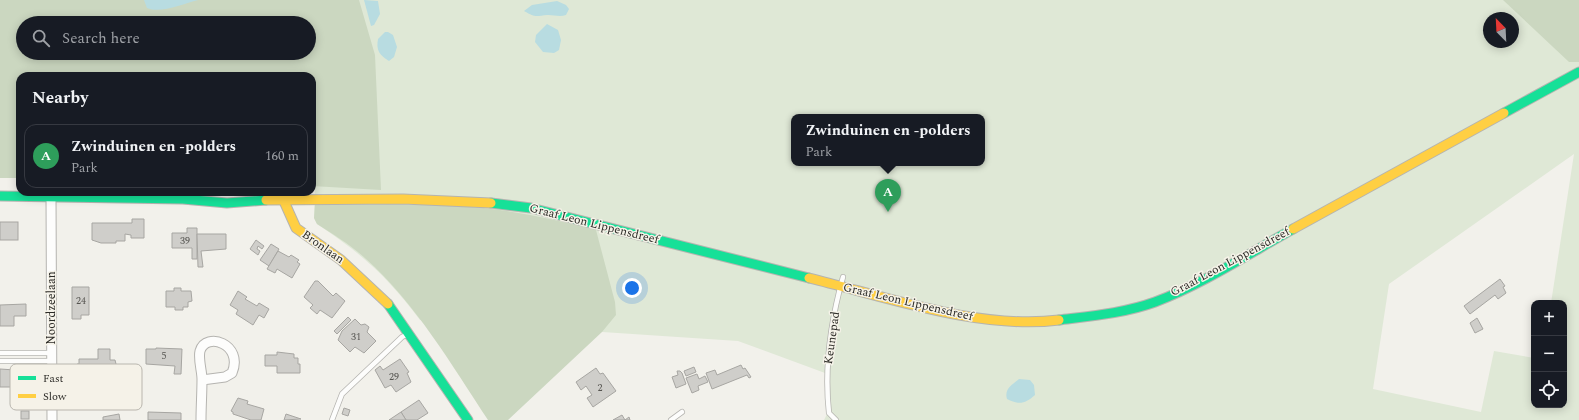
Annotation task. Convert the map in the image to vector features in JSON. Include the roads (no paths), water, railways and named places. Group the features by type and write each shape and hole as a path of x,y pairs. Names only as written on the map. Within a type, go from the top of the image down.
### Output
{"street":[{"name":"Graaf Leon Lippensdreef","path":"283,199 446,200 531,208 966,317 1009,321 1044,322 1069,320 1124,310 1154,302 1180,291 1579,72"},
{"path":"0,196 183,199 227,203 283,199"},
{"name":"Noordzeelaan","path":"51,196 52,364"},
{"name":"Bronlaan","path":"283,199 296,228 355,271 388,303 468,420"},
{"path":"201,420 202,380 200,352 203,346 209,342 226,344 232,351 235,358 232,373 225,377 202,380"}],"lane":[{"name":"Keunepad","path":"836,420 829,413 827,388 829,346 843,277"},
{"path":"332,420 342,394 402,337 409,333"},
{"path":"0,353 52,357"},
{"path":"0,361 52,357"},
{"path":"671,420 682,412"}],"water":[{"path":"144,0 198,0 172,8 152,10 147,8"},
{"path":"364,0 378,1 380,14 374,25 371,26"},
{"path":"557,1 566,5 569,9 566,15 536,16 524,11 532,5"},
{"path":"547,24 558,30 561,40 559,50 554,53 543,52 535,42 536,35"},
{"path":"385,32 393,35 397,47 394,57 389,61 379,52 377,46 378,39"},
{"path":"1019,379 1030,380 1034,385 1035,395 1022,403 1007,399 1006,396 1009,388"}],"place":[{"name":"Zwinduinen en -polders","path":"888,212"}]}
